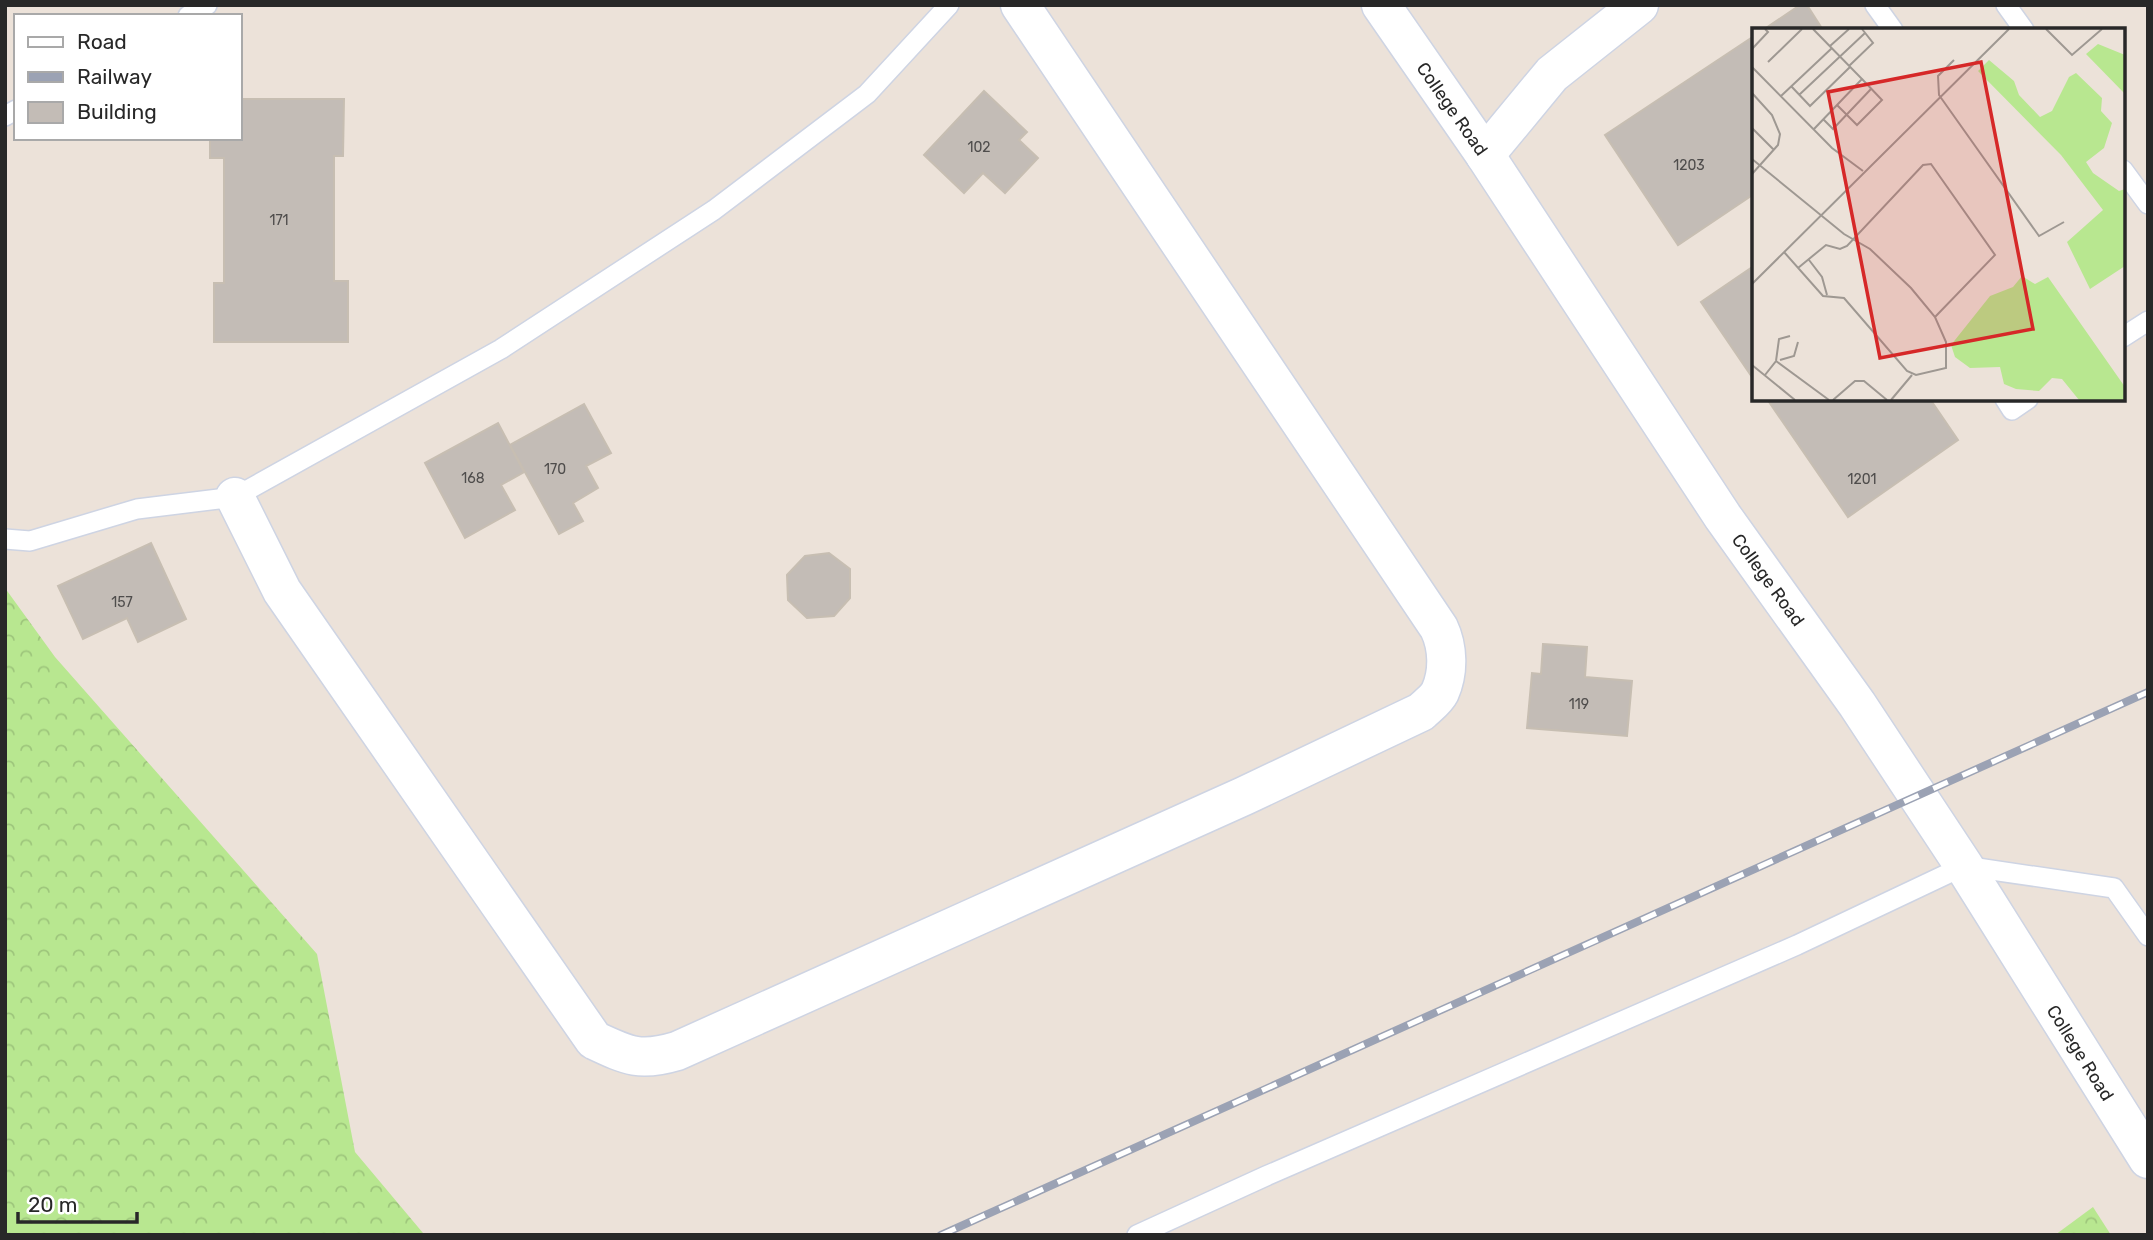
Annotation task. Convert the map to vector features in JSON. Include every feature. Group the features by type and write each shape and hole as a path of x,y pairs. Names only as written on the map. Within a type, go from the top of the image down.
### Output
{"street":[{"path":"235,497 282,591 594,1040 627,1055 655,1057 677,1051 1244,796 1421,712 1439,694 1446,667 1444,640 1438,628 1020,5"},
{"name":"College Road","path":"1381,5 1485,155 1723,517 1857,704 1964,866 2148,1158"},
{"path":"1485,155 1552,74 1639,5"}],"lane":[{"path":"191,14 207,5"},
{"path":"5,540 30,541 138,509 235,497 501,349 714,210 867,94 949,5"},
{"path":"1875,5 1892,28"},
{"path":"2006,5 2023,28"},
{"path":"2125,173 2148,204"},
{"path":"2125,336 2148,321"},
{"path":"2006,401 2012,410 2025,401"},
{"path":"1137,1235 1266,1176 1797,945 1964,866 2114,888 2148,936"}],"green space":[{"path":"5,588 55,657 317,954 355,1152 422,1235 5,1235"},
{"path":"2093,1207 2111,1235 2055,1235"}],"building":[{"path":"1800,5 1807,5 1822,28 1766,28"},
{"path":"1752,37 1752,195 1678,245 1605,135"},
{"path":"984,91 1027,132 1019,140 1038,158 1005,193 983,173 964,193 924,155"},
{"path":"242,99 344,99 343,156 334,156 334,281 348,281 348,342 214,342 214,283 224,283 224,158 210,158 210,140 242,140"},
{"path":"1752,267 1752,377 1701,302"},
{"path":"1768,401 1931,401 1958,440 1848,517"},
{"path":"584,404 611,453 586,466 598,488 573,503 583,521 559,534 510,445"},
{"path":"498,423 524,472 501,485 515,510 465,538 425,463"},
{"path":"151,543 186,619 138,642 127,618 83,639 58,586"},
{"path":"829,553 850,569 850,598 834,616 807,618 788,600 787,575 805,556"},
{"path":"1543,644 1587,647 1585,677 1632,681 1627,736 1527,728 1532,673 1541,674"}],"railway":[{"path":"941,1235 2148,692"}]}
